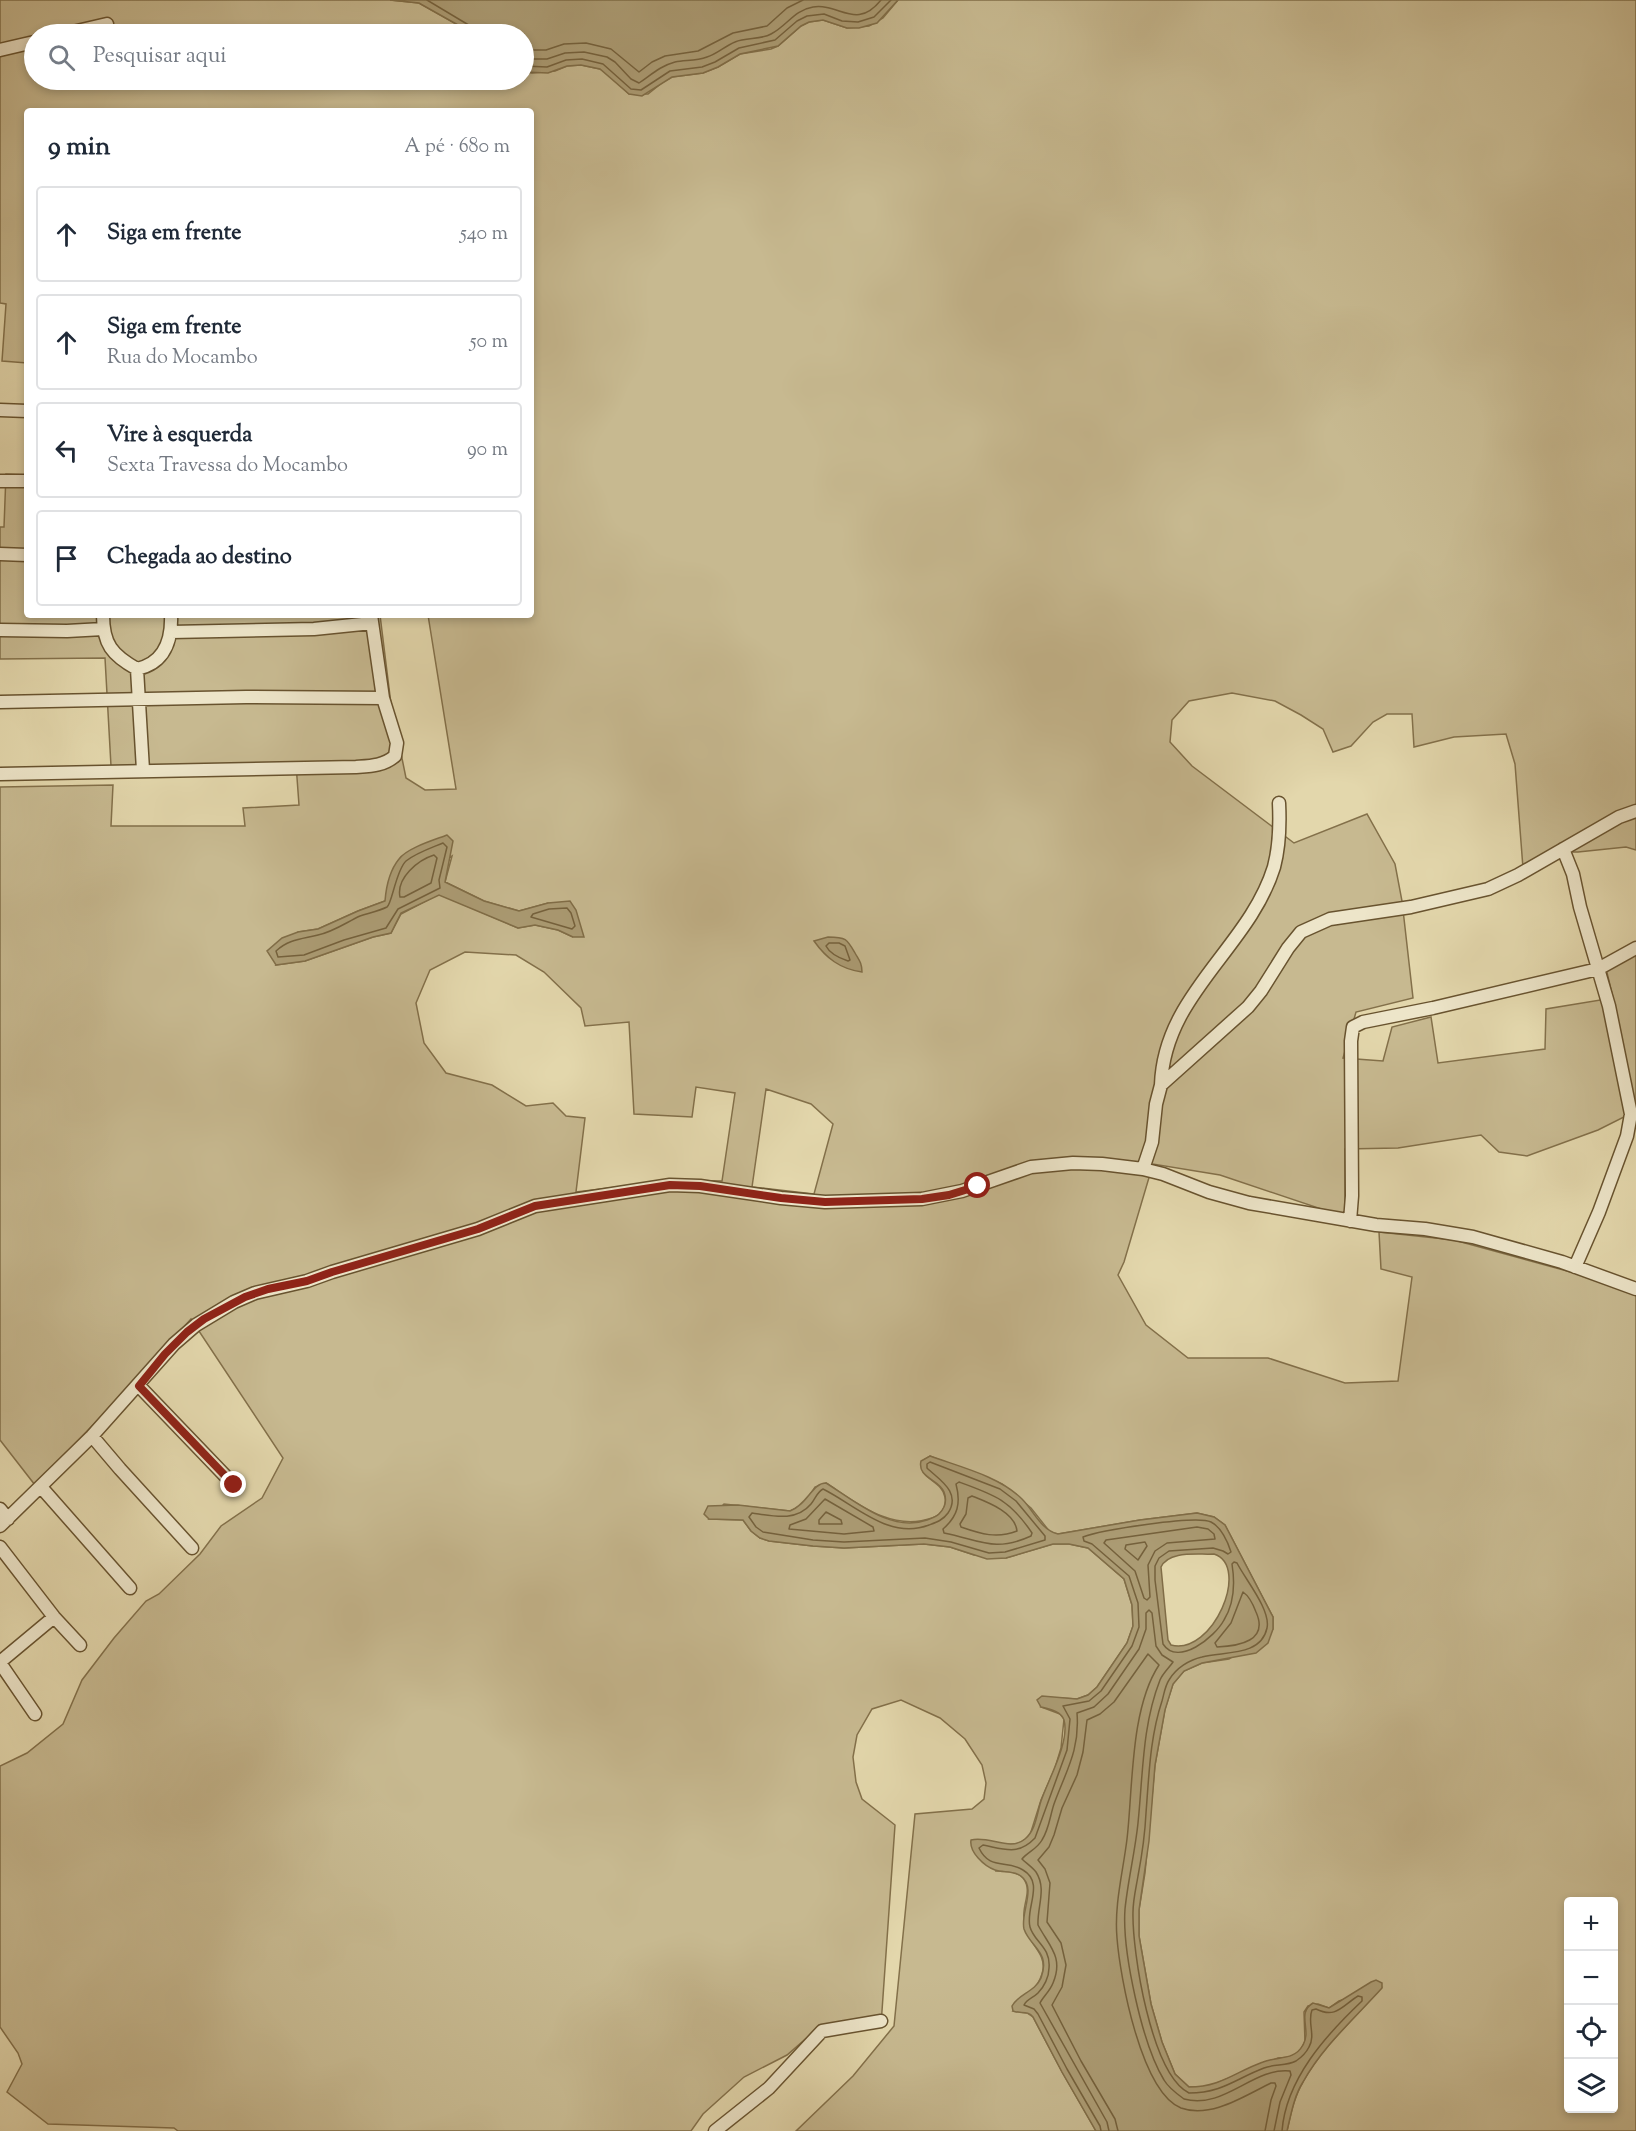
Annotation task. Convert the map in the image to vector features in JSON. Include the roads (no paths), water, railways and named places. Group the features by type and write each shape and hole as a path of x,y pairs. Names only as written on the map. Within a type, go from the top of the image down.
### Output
{"street":[{"path":"0,50 24,44"},
{"path":"0,410 24,411"},
{"path":"0,481 24,481"},
{"path":"0,554 24,555"},
{"path":"103,618 106,642 112,650 137,669 143,770"},
{"path":"137,669 160,655 168,645 171,618"},
{"path":"0,774 378,765 395,756 397,749 383,698 371,619 314,629 171,632"},
{"path":"0,630 103,629"},
{"path":"0,702 246,697 383,698"},
{"path":"1143,1169 1152,1142 1161,1072 1168,1043 1179,1015 1252,912 1272,872 1279,803"},
{"path":"1161,1085 1248,1007 1296,938 1308,928 1330,919 1411,907 1477,892 1518,875 1619,817 1636,810"},
{"path":"1563,849 1573,874 1609,1006 1631,1120 1599,1212 1575,1267"},
{"path":"1350,1221 1353,1027 1363,1022 1598,969 1636,948"},
{"path":"3,1518 41,1487 92,1436 187,1332 234,1302 255,1293 307,1281 478,1229 528,1209 551,1203 681,1185 825,1202 922,1199 949,1195 1018,1170 1073,1163 1143,1169 1209,1192 1250,1203 1350,1221 1473,1237 1575,1267 1636,1289"},
{"path":"139,1386 234,1485"},
{"path":"92,1436 192,1548"},
{"path":"41,1487 130,1588"},
{"path":"0,1547 54,1617 80,1645"},
{"path":"36,1714 0,1662 54,1617"},
{"path":"715,2131 769,2088 812,2040 825,2030 881,2021"}],"water":[{"path":"390,0 898,0 877,23 859,28 847,28 823,20 809,22 778,46 740,54 703,73 672,77 642,96 629,94 600,69 581,65 567,66 548,73 534,72 534,24 456,24 419,3"},
{"path":"447,835 453,841 445,882 484,901 519,911 548,903 570,901 576,910 584,937 573,937 558,930 535,925 518,928 439,895 401,913 391,933 305,961 276,965 267,951 282,938 298,932 318,929 385,901 389,879 399,859 414,848"},
{"path":"828,937 842,938 848,942 860,962 862,972 834,962 823,953 814,941"},
{"path":"930,1456 991,1478 1013,1491 1047,1529 1058,1534 1197,1513 1214,1517 1225,1525 1273,1617 1273,1629 1268,1643 1256,1653 1202,1663 1184,1671 1173,1684 1165,1710 1155,1765 1149,1841 1139,1910 1139,1936 1151,2004 1162,2042 1175,2074 1189,2087 1219,2082 1263,2062 1295,2054 1305,2039 1305,2017 1308,2007 1313,2003 1329,2008 1371,1982 1376,1980 1382,1983 1382,1988 1330,2044 1311,2069 1297,2093 1287,2131 1096,2131 1033,2017 1013,2011 1012,2006 1015,2002 1038,1983 1043,1969 1042,1956 1024,1929 1028,1887 1026,1881 1018,1874 995,1870 982,1862 972,1849 971,1840 1013,1844 1025,1839 1032,1831 1061,1750 1065,1729 1064,1720 1060,1714 1041,1707 1037,1700 1042,1696 1077,1699 1088,1695 1097,1687 1127,1643 1133,1626 1132,1605 1124,1579 1088,1548 1069,1544 1053,1544 1006,1558 987,1559 950,1547 924,1544 844,1548 813,1546 769,1541 751,1531 743,1520 709,1519 704,1514 708,1506 738,1505 790,1511 801,1504 817,1486 826,1483 861,1506 887,1519 914,1523 927,1520 941,1512 945,1498 938,1484 922,1471 921,1461","holes":["1214,1554 1224,1562 1229,1575 1228,1591 1213,1624 1201,1637 1186,1645 1171,1645 1168,1640 1161,1567 1170,1558 1184,1555"]}]}
